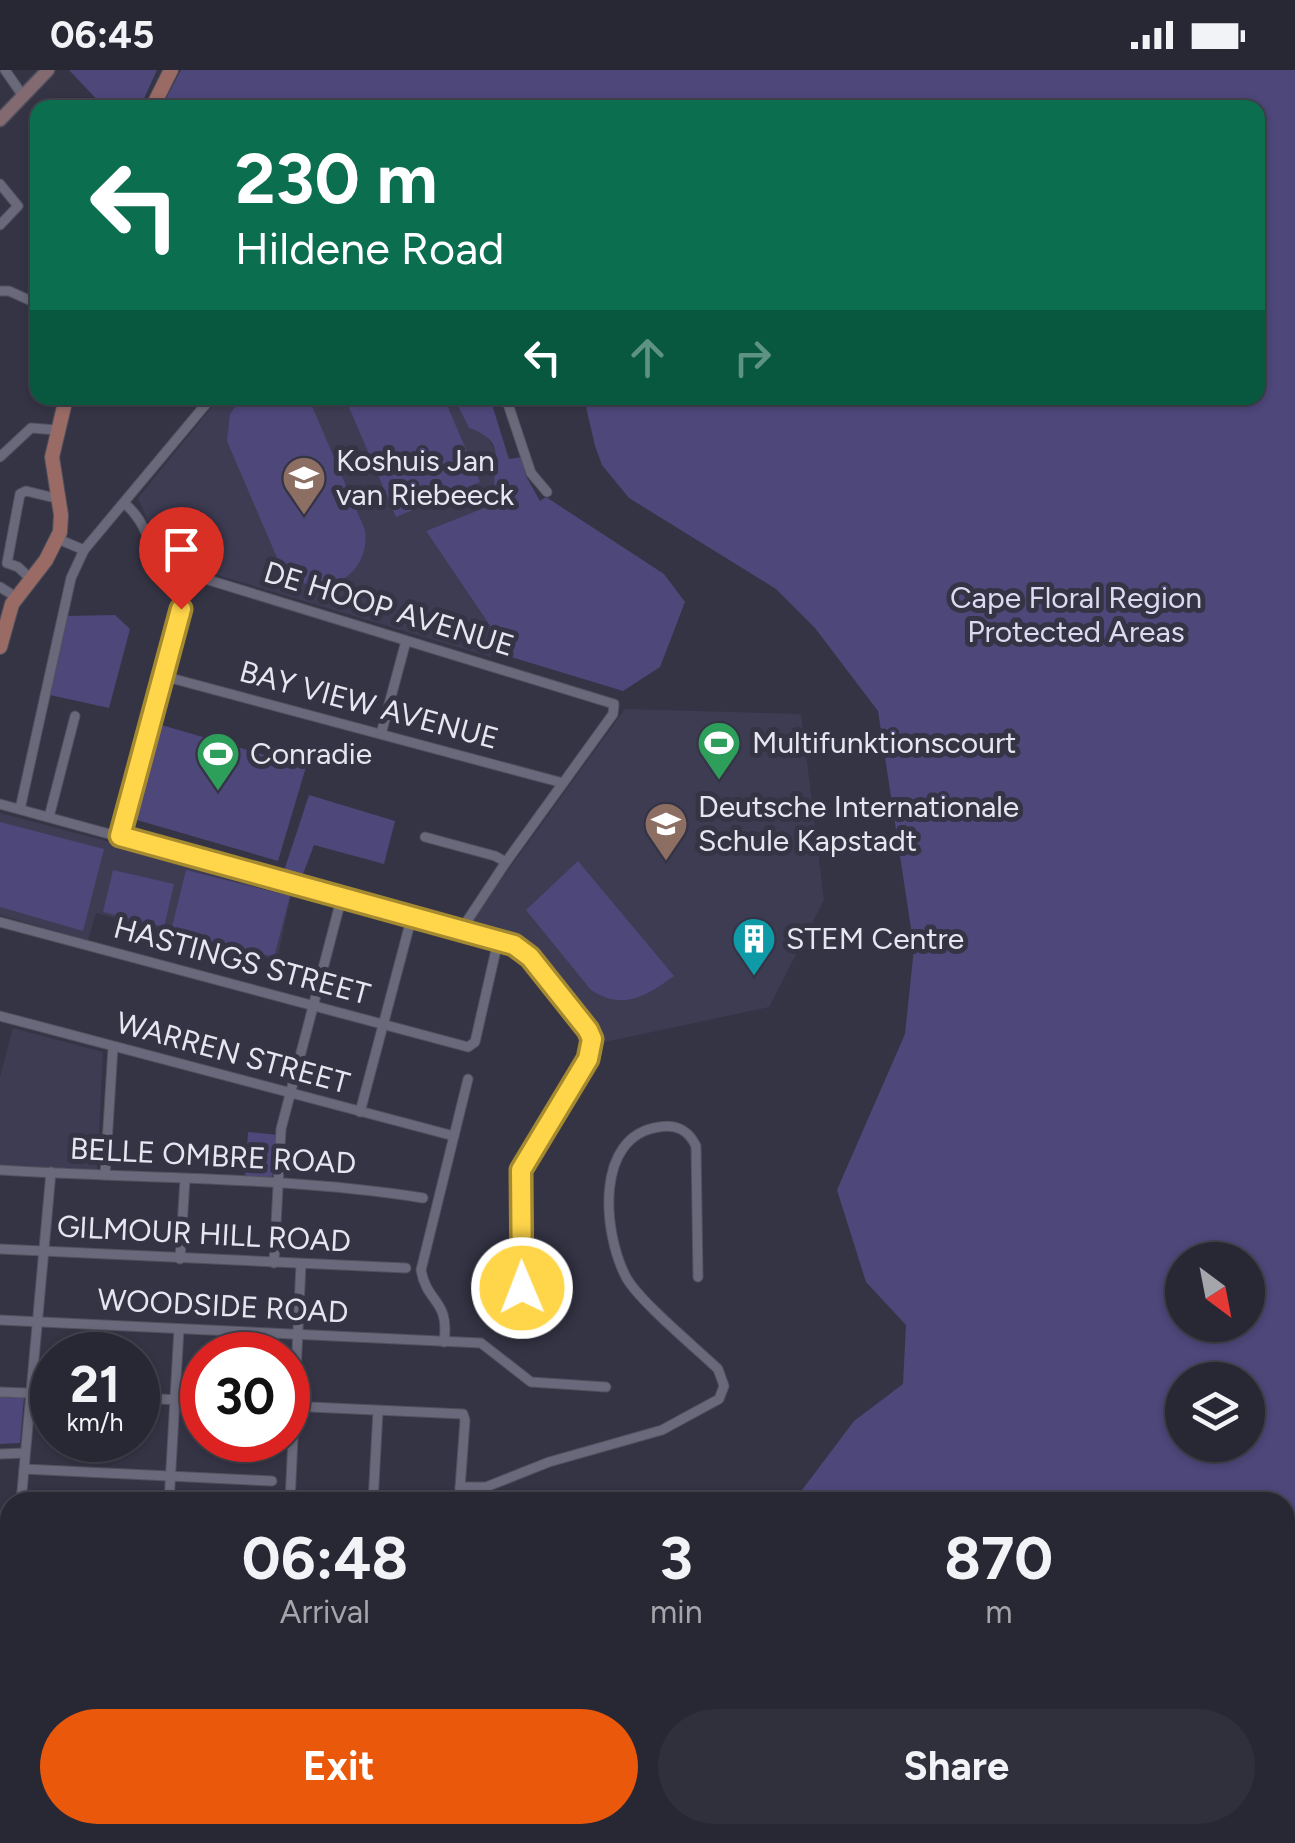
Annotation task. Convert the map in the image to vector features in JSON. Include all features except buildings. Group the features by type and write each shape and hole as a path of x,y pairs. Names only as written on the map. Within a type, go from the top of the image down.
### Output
{"main road":[{"path":"156,100 171,70"},
{"path":"0,646 2,627 16,597 58,539 59,498 52,466 64,405"}],"street":[{"path":"5,70 23,96"},
{"path":"0,120 48,70"},
{"path":"0,184 18,206 0,224"},
{"path":"0,291 30,301"},
{"path":"20,809 72,575 84,550 205,405"},
{"path":"508,405 531,474 547,492"},
{"path":"0,457 31,428 57,430"},
{"path":"31,579 7,563 20,494 59,498"},
{"name":"DE HOOP AVENUE","path":"124,502 141,518 162,564 614,704 613,714 563,783"},
{"path":"58,539 84,550"},
{"path":"120,836 190,575"},
{"path":"0,586 16,597"},
{"path":"381,734 406,641"},
{"name":"BAY VIEW AVENUE","path":"163,676 563,783"},
{"path":"49,817 75,716"},
{"path":"461,930 563,783"},
{"path":"0,804 342,896 498,940 525,952 592,1039 588,1059 521,1170 522,1288"},
{"path":"426,836 506,862"},
{"path":"274,1262 281,1129 342,896"},
{"path":"360,1112 412,916"},
{"name":"HASTINGS STREET","path":"0,922 472,1046 498,940"},
{"name":"WARREN STREET","path":"0,1016 454,1136"},
{"path":"104,1175 113,1047"},
{"path":"444,1342 445,1314 425,1284 421,1270 468,1078"},
{"path":"460,1487 486,1487 549,1462 652,1434 710,1406 721,1395 724,1386 718,1369 632,1286 615,1248 610,1186 622,1148 643,1131 666,1126 678,1128 696,1146 698,1276"},
{"name":"BELLE OMBRE ROAD","path":"0,1170 278,1182 362,1188 423,1198"},
{"path":"35,1332 50,1172"},
{"path":"180,1259 185,1179"},
{"name":"GILMOUR HILL ROAD","path":"0,1249 406,1268"},
{"path":"298,1332 301,1264"},
{"name":"WOODSIDE ROAD","path":"0,1320 238,1332"},
{"path":"171,1492 179,1329"},
{"name":"WOODSIDE ROAD","path":"310,1336 487,1344 531,1382 606,1387"},
{"path":"0,1392 30,1393 22,1492"},
{"path":"160,1399 180,1400"},
{"path":"310,1407 464,1416 460,1492"},
{"path":"374,1492 378,1410"},
{"path":"0,1454 26,1453"},
{"path":"290,1462 290,1492"},
{"path":"24,1469 272,1481"}],"shaded area":[{"name":"Koshuis Jan van Riebeeck","path":"213,405 458,405 469,428 485,434 498,454 494,492 500,502 426,531 497,637 491,657 164,559 138,498"},
{"name":"Deutsche Internationale Schule Kapstadt","path":"625,709 801,714 824,900 769,1007 605,1042 526,944 476,930 470,923"},
{"path":"0,813 292,890 277,960 96,913 88,940 0,915"},
{"path":"13,1028 103,1052 97,1171 0,1167 0,1077"}],"green space":[{"path":"69,70 157,70 143,100 97,100"},
{"name":"Cape Floral Region Protected Areas","path":"181,70 1295,70 1295,1492 801,1492 854,1421 903,1384 906,1325 866,1282 837,1190 905,1034 914,948 878,711 815,628 776,589 629,498 602,465 586,405 1265,405 1265,100 165,100"},
{"path":"237,405 312,406 365,530 365,548 350,574 338,582 309,585 294,579 281,567 227,441 230,414"},
{"path":"348,405 447,405 480,482 396,517"},
{"path":"458,405 492,405 509,459 521,457 540,501 546,497 664,574 685,602 660,667 623,691 511,657 426,531 499,502 492,442 469,428"},
{"path":"115,615 130,629 109,708 50,695 67,616"},
{"name":"Conradie","path":"158,724 306,767 278,861 130,818"},
{"path":"309,795 395,821 384,864 314,845 301,879 283,874"},
{"path":"0,822 104,849 83,931 0,907"},
{"path":"578,861 674,976 654,990 624,1000 591,990 526,910"},
{"path":"113,870 174,884 164,927 103,912"},
{"path":"186,870 290,896 274,957 171,931"},
{"path":"248,1132 278,1135 271,1177 245,1178"},
{"path":"0,1397 24,1398 20,1443 0,1444"}],"place":[{"name":"Koshuis Jan van Riebeeck","path":"304,516"},
{"name":"Multifunktionscourt","path":"719,781"},
{"name":"Conradie","path":"218,792"},
{"name":"Deutsche Internationale Schule Kapstadt","path":"666,862"},
{"name":"STEM Centre","path":"754,977"}],"route":[{"path":"181,609 120,836 514,945 530,957 588,1030 592,1039 588,1059 521,1170 522,1288"}]}
